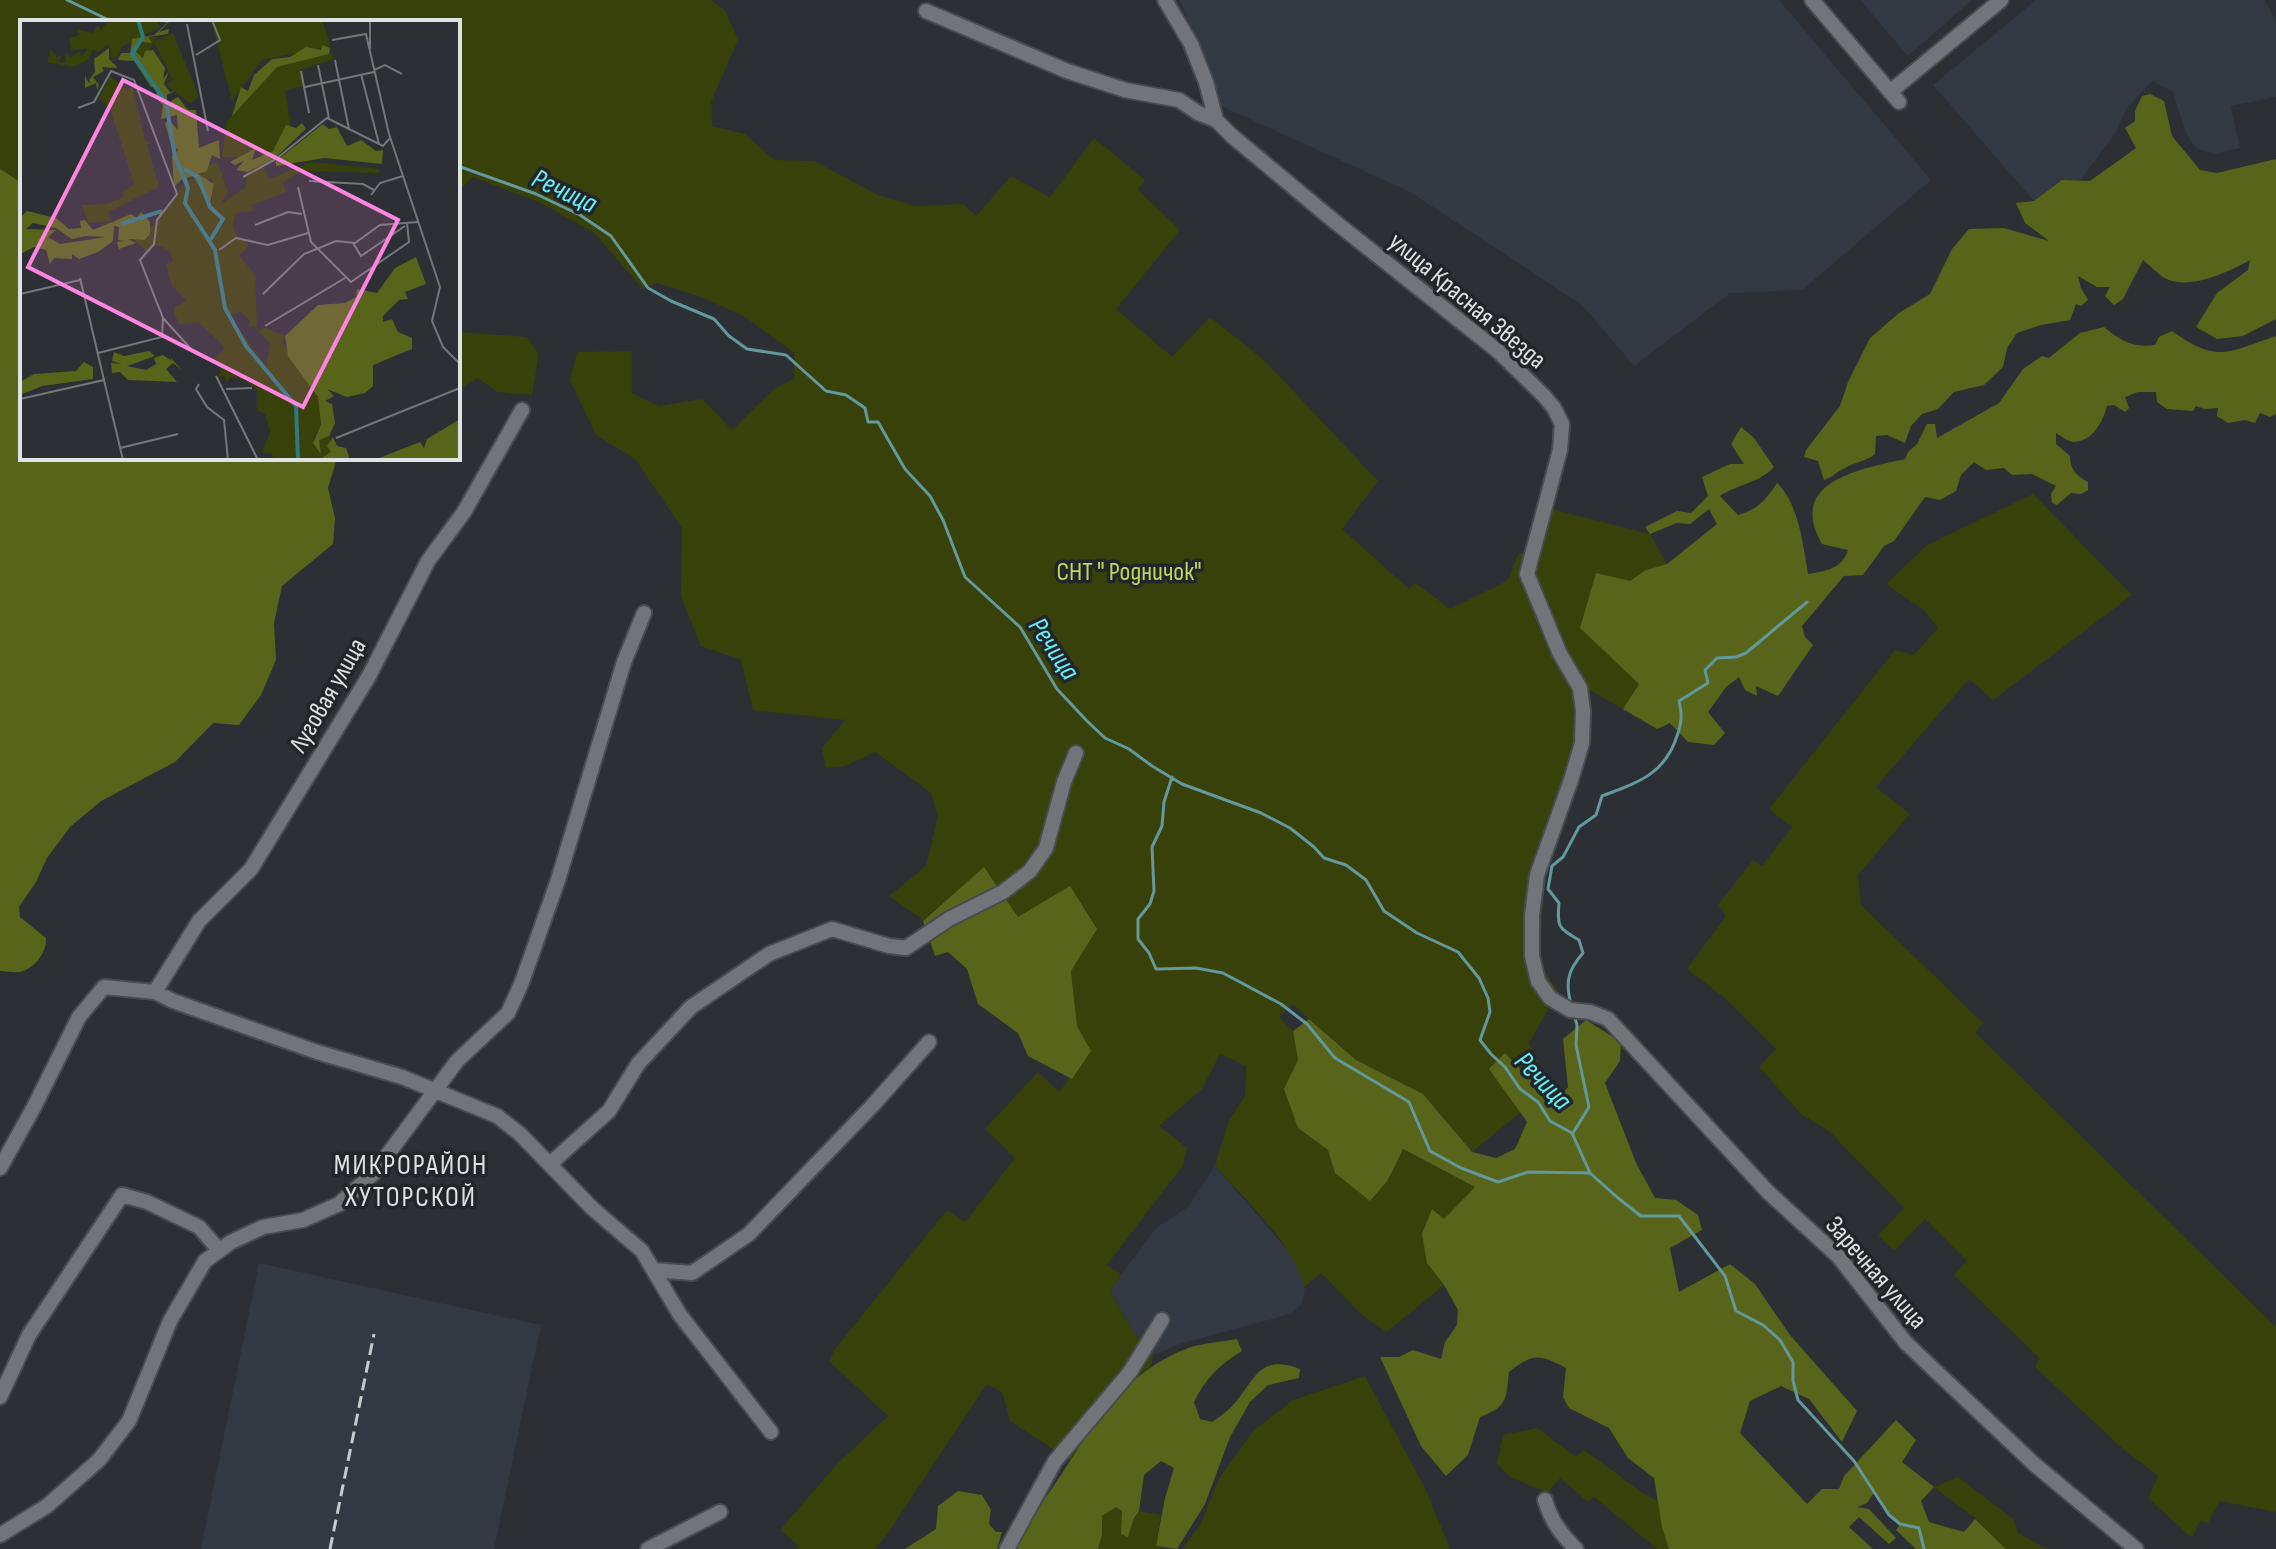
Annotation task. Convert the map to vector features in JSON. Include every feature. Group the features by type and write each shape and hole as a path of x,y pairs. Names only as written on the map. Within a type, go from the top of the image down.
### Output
{"street":[{"path":"1165,0 1191,44 1216,120"},
{"path":"1812,0 1894,97 2001,0"},
{"name":"улица Красная Звезда","path":"926,11 1067,71 1125,90 1179,100 1198,113 1216,120 1334,221 1499,352 1554,408 1562,424 1560,450 1527,574"},
{"name":"Луговая улица","path":"155,992 199,921 251,869 369,676 428,561 464,512 522,410"},
{"name":"Заречная улица","path":"1527,574 1560,654 1580,688 1583,711 1582,743 1537,875 1532,915 1532,956 1538,981 1550,998 1570,1010 1608,1019 1768,1192 1838,1256 1906,1343 2034,1464 2136,1549"},
{"path":"0,1535 47,1506 99,1460 129,1421 170,1321 205,1261 231,1242 263,1227 303,1220 339,1204 374,1173 457,1061 508,1013 522,982 584,799 624,662 644,613"},
{"path":"550,1164 609,1111 638,1064 691,1007 769,954 832,929 906,948 949,919 1003,892 1030,871 1046,848 1064,782 1076,753"},
{"path":"0,1168 79,1017 104,987 155,992 317,1052 402,1077 497,1116 520,1134 592,1208 642,1251 680,1315 771,1432"},
{"path":"654,1270 692,1273 749,1234 929,1042"},
{"path":"0,1397 29,1335 122,1195 147,1202 199,1227 219,1250"},
{"path":"1007,1549 1055,1461 1130,1372 1162,1320"},
{"path":"1545,1500 1550,1517 1576,1549"},
{"path":"648,1549 720,1512"}],"shaded area":[{"path":"1180,0 1779,0 1931,180 1802,290 1730,293 1634,366 1582,305 1410,192 1221,106"},
{"path":"1860,0 1972,0 1908,56"},
{"path":"2036,0 2265,0 2276,21 2276,97 2231,106 2240,148 2214,154 2196,148 2187,135 2172,91 2152,81 2127,108 2116,132 2081,180 2062,180 2034,201 1933,85"},
{"path":"1215,1166 1285,1247 1299,1268 1305,1290 1302,1303 1283,1316 1183,1343 1153,1355 1132,1330 1110,1290 1156,1228 1188,1207"},
{"path":"259,1263 541,1325 494,1549 201,1549"}],"green space":[{"name":"СНТ \" Родничок\"","path":"0,0 711,0 725,10 738,40 711,102 712,126 745,134 774,160 814,161 878,195 916,206 963,204 976,216 1011,176 1050,197 1094,138 1145,180 1138,190 1180,230 1116,309 1172,357 1210,317 1264,360 1378,481 1342,529 1409,589 1415,583 1450,609 1507,581 1519,553 1540,552 1551,509 1650,534 1667,564 1646,570 1630,581 1639,684 1623,709 1590,690 1591,742 1565,823 1544,875 1540,964 1558,992 1529,1043 1539,1062 1524,1073 1489,1069 1521,1112 1472,1152 1423,1094 1356,1060 1292,1004 1279,1017 1293,1031 1298,1060 1298,1128 1328,1150 1388,1180 1402,1149 1475,1187 1444,1220 1432,1210 1427,1263 1444,1285 1387,1332 1363,1316 1321,1273 1304,1287 1290,1254 1279,1238 1215,1166 1229,1120 1245,1096 1246,1066 1220,1054 1202,1089 1159,1126 1187,1148 1183,1165 1107,1265 1121,1274 1110,1291 1132,1330 1153,1355 1151,1366 1122,1388 1070,1460 1010,1421 1002,1392 987,1384 875,1549 796,1549 799,1546 780,1530 837,1464 888,1416 829,1361 835,1349 947,1210 965,1222 1015,1158 985,1129 1038,1072 1059,1092 1091,1051 1077,1026 1071,971 1018,917 984,868 923,920 889,896 926,866 938,816 930,792 875,752 845,766 826,768 822,748 845,720 753,710 741,660 701,646 681,596 682,528 635,459 596,435 570,380 577,352 631,351 631,393 659,406 702,399 732,430 775,388 794,379 794,353 744,316 698,296 657,283 643,289 594,233 543,204 473,177 464,186 460,185 460,20 20,20 20,182 0,169"},
{"path":"2150,94 2164,101 2172,136 2200,170 2217,173 2276,159 2276,319 2243,336 2217,339 2196,327 2217,293 2248,270 2250,260 2200,281 2178,282 2166,279 2143,260 2123,299 2114,305 2105,296 2110,287 2097,287 2078,276 2088,300 2081,306 2076,304 2070,320 2017,333 2007,348 2003,367 1984,385 1954,392 1938,409 1922,414 1911,426 1905,443 1887,435 1876,436 1875,454 1824,480 1818,461 1804,457 1806,450 1840,406 1870,338 1899,313 1930,294 1952,249 1969,229 2004,228 2049,241 2025,223 2016,203 2034,201 2062,180 2090,181 2136,148 2125,128 2135,121 2135,111 2142,96"},
{"path":"0,169 20,182 20,460 336,460 328,488 335,518 333,544 282,586 274,623 276,660 261,695 239,725 213,723 175,762 101,801 70,827 47,858 19,907 20,917 46,938 44,949 39,959 25,970 0,971"},
{"path":"2104,327 2122,340 2134,344 2155,345 2159,337 2172,331 2201,348 2223,352 2276,336 2276,414 2270,417 2260,413 2255,423 2245,420 2228,423 2217,416 2218,408 2196,406 2193,411 2167,409 2157,402 2156,392 2138,392 2125,397 2129,408 2125,412 2114,405 2107,406 2100,424 2086,438 2073,442 2056,433 2056,444 2070,456 2075,472 2088,482 2088,490 2081,494 2071,493 2057,505 2052,503 2051,494 2056,486 2032,474 2012,475 2004,468 1986,470 1974,462 1961,475 1956,491 1940,500 1925,497 1894,541 1884,546 1863,575 1844,576 1802,626 1805,637 1813,645 1778,696 1756,686 1757,696 1745,690 1739,677 1726,687 1708,712 1725,733 1714,745 1688,742 1670,723 1657,729 1623,709 1639,684 1580,628 1596,573 1630,581 1646,570 1667,564 1717,524 1709,509 1690,524 1677,523 1650,534 1645,527 1677,511 1691,513 1708,496 1702,477 1730,464 1744,464 1731,444 1741,427 1754,438 1774,467 1762,477 1720,496 1738,515 1760,504 1777,483 1795,513 1808,574 1827,570 1842,561 1848,550 1822,544 1813,523 1814,506 1821,492 1850,474 1905,459 1927,424 1935,424 1937,438 1999,403 2023,369 2042,356 2049,358 2080,333"},
{"path":"460,332 527,337 539,354 532,395 498,392 477,378 460,389"},
{"path":"2033,494 2132,595 1993,700 1969,679 1876,787 1910,814 1858,875 1861,905 1983,1023 1976,1033 2276,1327 2276,1512 2220,1501 2208,1523 2200,1521 2192,1538 2148,1498 2158,1476 2122,1448 2035,1367 2039,1358 1954,1275 1967,1261 1925,1219 1894,1251 1878,1235 1904,1208 1829,1131 1801,1114 1759,1067 1776,1049 1726,999 1687,969 1726,916 1718,905 1753,860 1762,866 1792,827 1769,809 1895,650 1914,655 1938,628 1925,611 1886,584 1927,545"},
{"path":"984,867 1018,917 1070,886 1097,929 1071,971 1077,1026 1091,1051 1072,1079 1028,1056 1018,1033 978,1004 967,969 948,952 935,956 923,921"},
{"path":"1309,1019 1356,1060 1423,1094 1472,1152 1496,1158 1515,1149 1527,1122 1489,1069 1505,1053 1524,1073 1541,1077 1555,1103 1568,1087 1563,1039 1586,1020 1621,1042 1620,1061 1605,1083 1636,1163 1655,1198 1676,1200 1698,1215 1702,1230 1670,1248 1679,1292 1730,1264 1755,1284 1790,1335 1857,1411 1842,1442 1809,1399 1781,1386 1750,1401 1740,1433 1807,1504 1822,1489 1839,1489 1844,1476 1896,1420 1916,1440 1902,1462 1934,1487 1921,1501 1929,1522 1964,1532 1975,1519 2006,1549 1916,1549 1896,1530 1900,1524 1889,1515 1875,1491 1867,1503 1857,1507 1869,1509 1896,1538 1889,1544 1859,1517 1849,1527 1873,1549 1669,1549 1654,1478 1628,1458 1609,1428 1569,1408 1563,1397 1566,1368 1542,1358 1524,1361 1509,1372 1504,1401 1496,1410 1480,1417 1468,1455 1446,1476 1421,1446 1380,1357 1399,1357 1413,1350 1441,1359 1445,1342 1457,1325 1458,1310 1427,1263 1422,1234 1432,1209 1444,1219 1475,1187 1403,1149 1388,1180 1370,1201 1335,1173 1328,1150 1298,1128 1284,1089 1298,1060 1293,1031"},
{"path":"1237,1339 1242,1351 1214,1373 1194,1402 1200,1419 1212,1422 1223,1414 1266,1367 1275,1364 1300,1369 1299,1378 1268,1385 1250,1402 1230,1437 1205,1504 1177,1549 1156,1546 1174,1468 1161,1461 1144,1475 1139,1511 1128,1537 1121,1534 1122,1511 1116,1507 1102,1516 1098,1549 1017,1549 1031,1520 1087,1436 1129,1384 1146,1370 1188,1348"},
{"path":"1365,1376 1426,1490 1450,1549 1182,1549 1200,1525 1220,1477 1253,1431 1293,1400"},
{"path":"1537,1428 1576,1457 1584,1450 1658,1501 1669,1549 1657,1549 1594,1497 1588,1502 1560,1478 1548,1493 1510,1477 1497,1463 1503,1435"},
{"path":"1958,1477 2013,1519 2018,1533 2047,1549 2006,1549 1976,1519 1934,1487"},
{"path":"958,1491 982,1495 991,1510 989,1524 996,1532 1002,1532 997,1549 905,1549 936,1529 938,1506"},
{"path":"1116,1507 1122,1510 1128,1537 1139,1511 1161,1515 1156,1546 1162,1549 1098,1549 1102,1516"}],"waterway":[{"name":"Речица","path":"67,0 109,20"},
{"name":"Речица","path":"460,167 536,194 580,215 611,236 648,288 714,319 729,336 747,349 786,355 826,391 846,395 865,408 868,422 878,422 905,469 930,496 943,520 965,577 1020,627 1057,689 1105,738 1129,749 1182,784 1261,813 1290,828 1324,858 1346,865 1366,880 1384,911 1417,933 1458,952 1479,978 1488,998 1490,1012 1480,1040 1520,1089 1538,1102 1550,1121 1572,1133 1590,1173 1618,1198 1641,1216 1679,1216 1725,1276 1736,1311 1763,1325 1780,1340 1793,1362 1793,1381 1798,1400 1854,1461 1889,1515 1900,1524 1919,1528 1924,1549"},
{"name":"Речица","path":"1571,1004 1569,977 1583,953 1579,940 1560,926 1559,903 1548,889 1552,866 1563,857 1579,827 1596,815 1602,796 1639,781 1666,758 1680,725 1679,701 1708,683 1705,670 1717,658 1746,653 1807,602"},
{"path":"1172,777 1164,802 1162,826 1152,847 1154,891 1150,904 1138,919 1138,939 1156,969 1196,968 1223,973 1281,1004 1307,1024 1335,1058 1409,1102 1430,1151 1461,1168 1498,1182 1528,1172 1590,1173"},
{"name":"Речица","path":"1573,1133 1589,1107 1576,1045 1574,1015"}],"railway":[{"path":"330,1549 374,1334"}],"district":[{"name":"МИКРОРАЙОН ХУТОРСКОЙ","path":"411,1180"}]}
